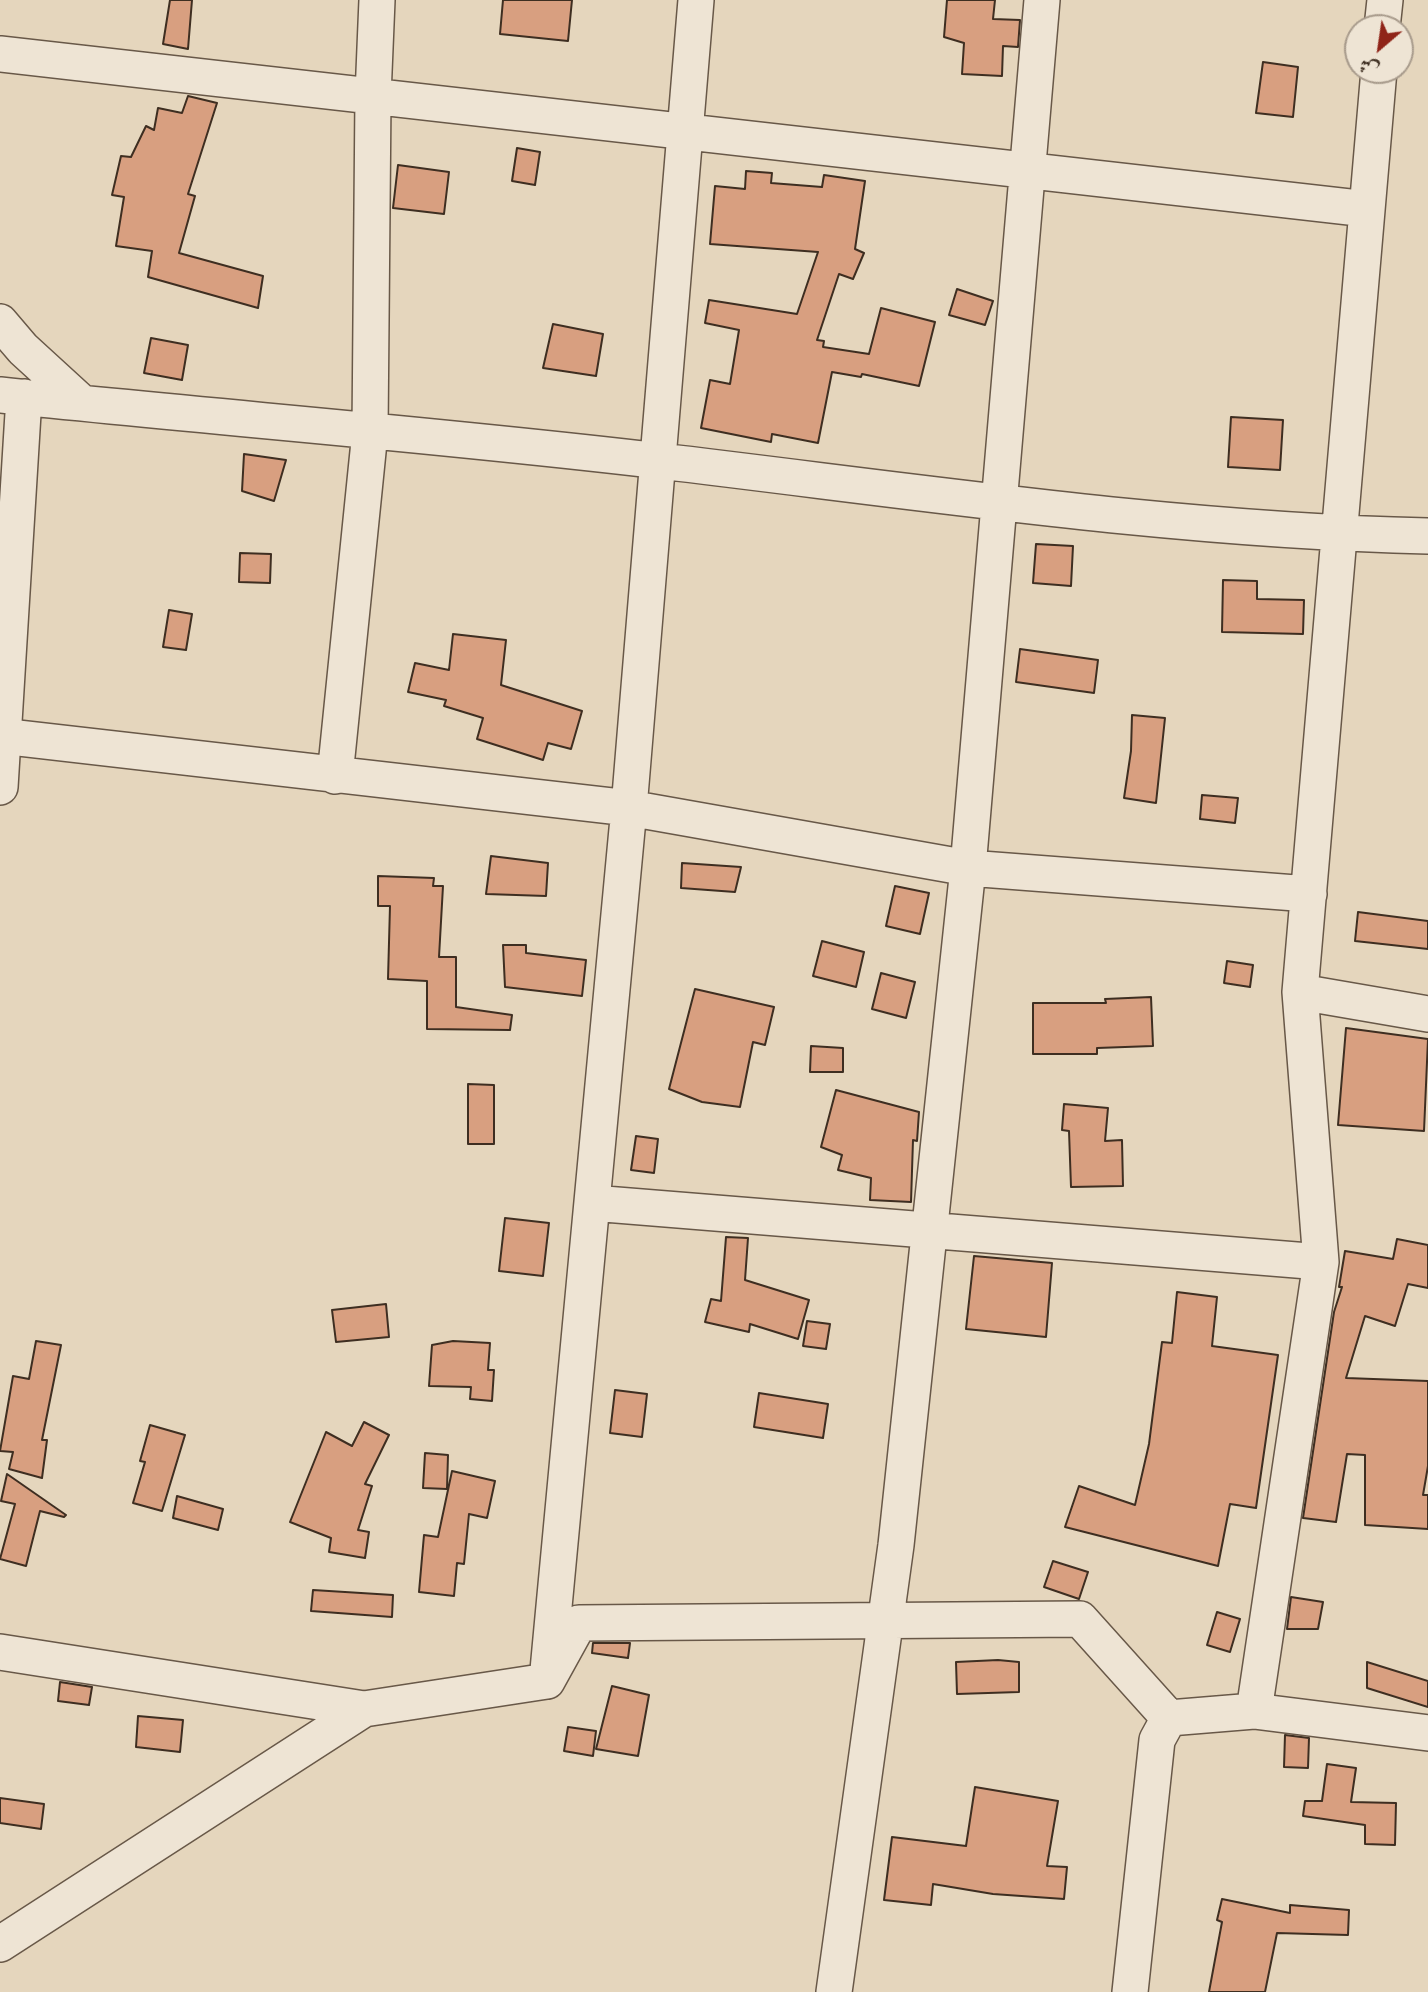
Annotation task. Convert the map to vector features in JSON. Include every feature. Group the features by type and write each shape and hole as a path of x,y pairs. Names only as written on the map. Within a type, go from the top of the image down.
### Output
{"street":[{"path":"335,776 370,432 373,96 377,0"},
{"path":"547,1681 629,808 696,0"},
{"path":"834,1992 885,1619 930,1231 968,868 1042,0"},
{"path":"0,54 1367,209"},
{"path":"1254,1711 1321,1262 1300,992 1378,84"},
{"path":"0,322 23,349 82,403"},
{"path":"0,787 12,396 658,460 999,503 1339,534 1428,536"},
{"path":"2,736 629,808 968,868 1309,894"},
{"path":"1300,992 1428,1014"},
{"path":"592,1203 1321,1262"},
{"path":"547,1681 579,1623 1080,1619 1169,1718"},
{"path":"0,1652 363,1709 547,1681"},
{"path":"0,1944 363,1709"},
{"path":"1169,1718 1254,1711 1428,1733"},
{"path":"1130,1992 1157,1740 1169,1718"}],"building":[{"path":"170,0 192,0 188,49 163,44"},
{"path":"503,0 572,0 568,41 500,34"},
{"path":"947,0 995,0 993,19 1020,20 1018,47 1003,46 1002,76 962,74 964,43 944,37"},
{"path":"1263,62 1298,67 1293,117 1256,113"},
{"path":"188,96 217,103 188,194 195,196 179,253 263,276 258,308 148,277 152,251 116,246 124,197 112,195 121,156 131,157 146,126 154,130 158,108 182,113"},
{"path":"517,148 540,152 535,185 512,181"},
{"path":"398,165 449,172 444,214 393,208"},
{"path":"746,171 772,173 771,183 822,187 824,175 865,181 855,249 864,253 853,279 839,274 817,340 824,341 823,347 869,354 881,308 935,322 919,386 862,374 861,377 832,372 818,443 772,434 771,442 701,428 710,380 730,384 739,330 705,323 709,300 797,314 818,252 710,244 715,186 745,189"},
{"path":"957,289 993,301 985,325 949,315"},
{"path":"553,324 603,334 596,376 543,368"},
{"path":"151,338 188,345 182,380 144,373"},
{"path":"1231,417 1283,420 1280,470 1228,467"},
{"path":"244,454 286,460 274,501 242,491"},
{"path":"1036,544 1073,546 1071,586 1033,583"},
{"path":"240,553 271,554 270,583 239,582"},
{"path":"1223,580 1257,581 1257,599 1304,600 1303,634 1222,632"},
{"path":"169,610 192,614 186,650 163,647"},
{"path":"453,634 506,640 501,685 582,711 571,749 548,743 543,760 477,739 483,718 444,706 446,700 408,692 415,663 449,670"},
{"path":"1020,649 1098,660 1094,693 1016,682"},
{"path":"1132,715 1165,718 1156,803 1124,798 1131,751"},
{"path":"1202,795 1238,798 1235,823 1200,819"},
{"path":"491,856 548,863 546,896 486,894"},
{"path":"682,863 741,867 735,892 681,888"},
{"path":"378,876 434,878 433,886 443,886 439,957 456,957 456,1007 512,1015 510,1030 427,1029 427,981 388,979 390,906 378,906"},
{"path":"895,886 929,893 920,934 886,926"},
{"path":"1358,912 1428,921 1428,949 1355,941"},
{"path":"822,941 864,952 856,987 813,976"},
{"path":"503,945 526,945 526,953 586,960 582,996 505,987"},
{"path":"1227,961 1253,965 1250,987 1224,983"},
{"path":"881,973 915,982 906,1018 872,1009"},
{"path":"695,989 774,1007 765,1045 753,1042 740,1107 702,1102 669,1089"},
{"path":"1151,997 1153,1046 1097,1048 1097,1054 1033,1054 1033,1003 1106,1003 1105,999"},
{"path":"1346,1028 1428,1039 1424,1131 1338,1125"},
{"path":"811,1046 843,1048 843,1072 810,1072"},
{"path":"468,1084 494,1085 494,1144 468,1144"},
{"path":"836,1090 919,1112 917,1141 913,1140 911,1202 870,1200 871,1178 838,1170 842,1155 821,1147"},
{"path":"1064,1104 1108,1108 1105,1141 1122,1140 1123,1186 1071,1187 1069,1131 1062,1130"},
{"path":"636,1136 658,1139 654,1173 631,1170"},
{"path":"505,1218 549,1223 543,1276 499,1271"},
{"path":"726,1237 748,1238 745,1280 809,1300 798,1339 750,1324 749,1332 705,1322 711,1299 721,1301"},
{"path":"1397,1239 1428,1245 1428,1288 1408,1284 1395,1326 1365,1316 1346,1378 1428,1381 1428,1466 1423,1495 1428,1495 1428,1529 1365,1525 1365,1455 1347,1454 1336,1522 1303,1518 1334,1312 1342,1287 1339,1287 1345,1251 1393,1259"},
{"path":"974,1256 1052,1263 1046,1337 966,1329"},
{"path":"1177,1292 1217,1297 1212,1346 1278,1355 1256,1508 1230,1504 1218,1566 1065,1527 1079,1486 1135,1505 1149,1444 1162,1342 1172,1343"},
{"path":"386,1304 389,1337 336,1342 332,1310"},
{"path":"807,1321 830,1324 826,1349 803,1346"},
{"path":"36,1341 61,1345 42,1440 47,1440 42,1478 9,1469 13,1452 0,1451 13,1376 29,1379"},
{"path":"453,1341 490,1343 488,1370 494,1370 492,1401 470,1399 471,1387 429,1386 432,1345"},
{"path":"615,1390 647,1394 642,1437 610,1433"},
{"path":"759,1393 828,1404 823,1438 754,1427"},
{"path":"364,1422 389,1435 365,1484 372,1486 358,1530 369,1532 365,1558 329,1552 331,1538 290,1522 326,1432 352,1446"},
{"path":"150,1425 185,1435 162,1511 133,1503 145,1462 140,1461"},
{"path":"425,1453 448,1455 447,1489 423,1488"},
{"path":"452,1471 495,1481 487,1518 469,1514 464,1564 457,1563 454,1596 419,1592 424,1535 438,1537"},
{"path":"7,1474 66,1515 64,1517 40,1511 26,1566 0,1559 15,1504 1,1501"},
{"path":"177,1496 223,1509 218,1530 173,1518"},
{"path":"1053,1561 1088,1572 1079,1599 1044,1587"},
{"path":"313,1590 393,1595 392,1617 311,1611"},
{"path":"1291,1597 1323,1602 1318,1629 1287,1629"},
{"path":"1217,1612 1240,1619 1230,1652 1207,1645"},
{"path":"593,1643 630,1643 628,1658 592,1653"},
{"path":"956,1662 1019,1662 1019,1692 957,1694"},
{"path":"1367,1662 1428,1681 1428,1707 1367,1688"},
{"path":"60,1682 92,1687 89,1705 58,1701"},
{"path":"612,1686 649,1695 638,1756 596,1749"},
{"path":"138,1716 183,1720 180,1752 136,1747"},
{"path":"568,1727 596,1731 593,1756 564,1751"},
{"path":"1285,1735 1309,1738 1308,1768 1284,1767"},
{"path":"1327,1764 1356,1768 1351,1802 1396,1803 1395,1845 1365,1844 1365,1825 1303,1816 1305,1801 1322,1801"},
{"path":"975,1787 1058,1801 1047,1866 1067,1867 1064,1899 993,1894 933,1884 931,1905 884,1900 892,1837 966,1846"},
{"path":"0,1798 44,1804 41,1829 0,1823"},
{"path":"1222,1899 1290,1913 1290,1905 1349,1910 1348,1935 1277,1933 1265,1992 1209,1992 1222,1922 1217,1920"}]}
